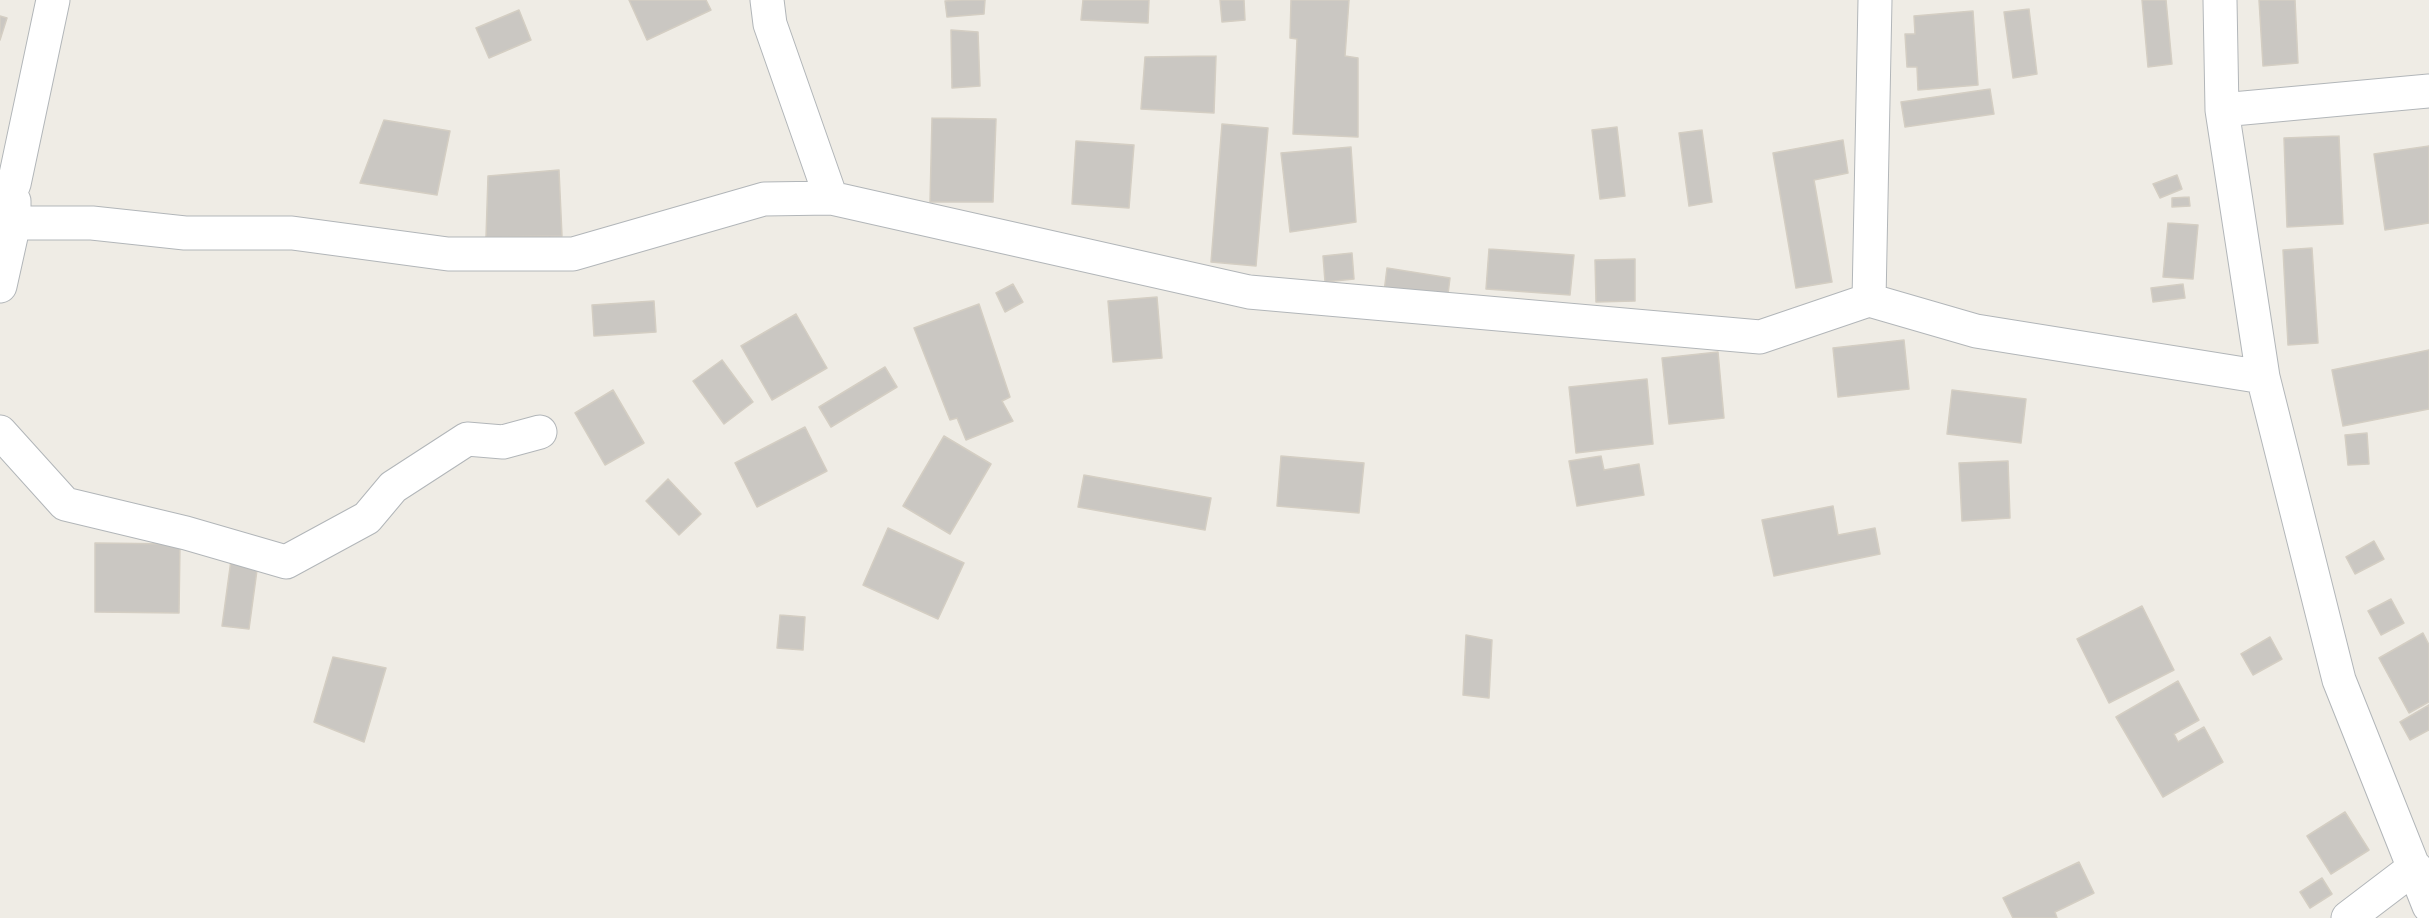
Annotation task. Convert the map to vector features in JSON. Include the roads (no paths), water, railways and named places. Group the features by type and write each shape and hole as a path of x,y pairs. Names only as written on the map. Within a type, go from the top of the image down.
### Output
{"street":[{"path":"0,286 7,205 52,0"},
{"path":"767,0 770,24 831,198"},
{"path":"1869,300 1875,0"},
{"path":"2220,0 2222,110 2263,377 2339,680 2429,906"},
{"path":"2222,110 2429,91"},
{"path":"7,205 93,223 185,233 292,233 448,254 573,254 764,199 831,198 1249,292 1760,338 1869,300 1976,331 2263,377"},
{"path":"0,432 65,504 186,533 286,562 368,518 393,487 467,440 503,441 540,432"},
{"path":"2348,918 2415,867"}]}
